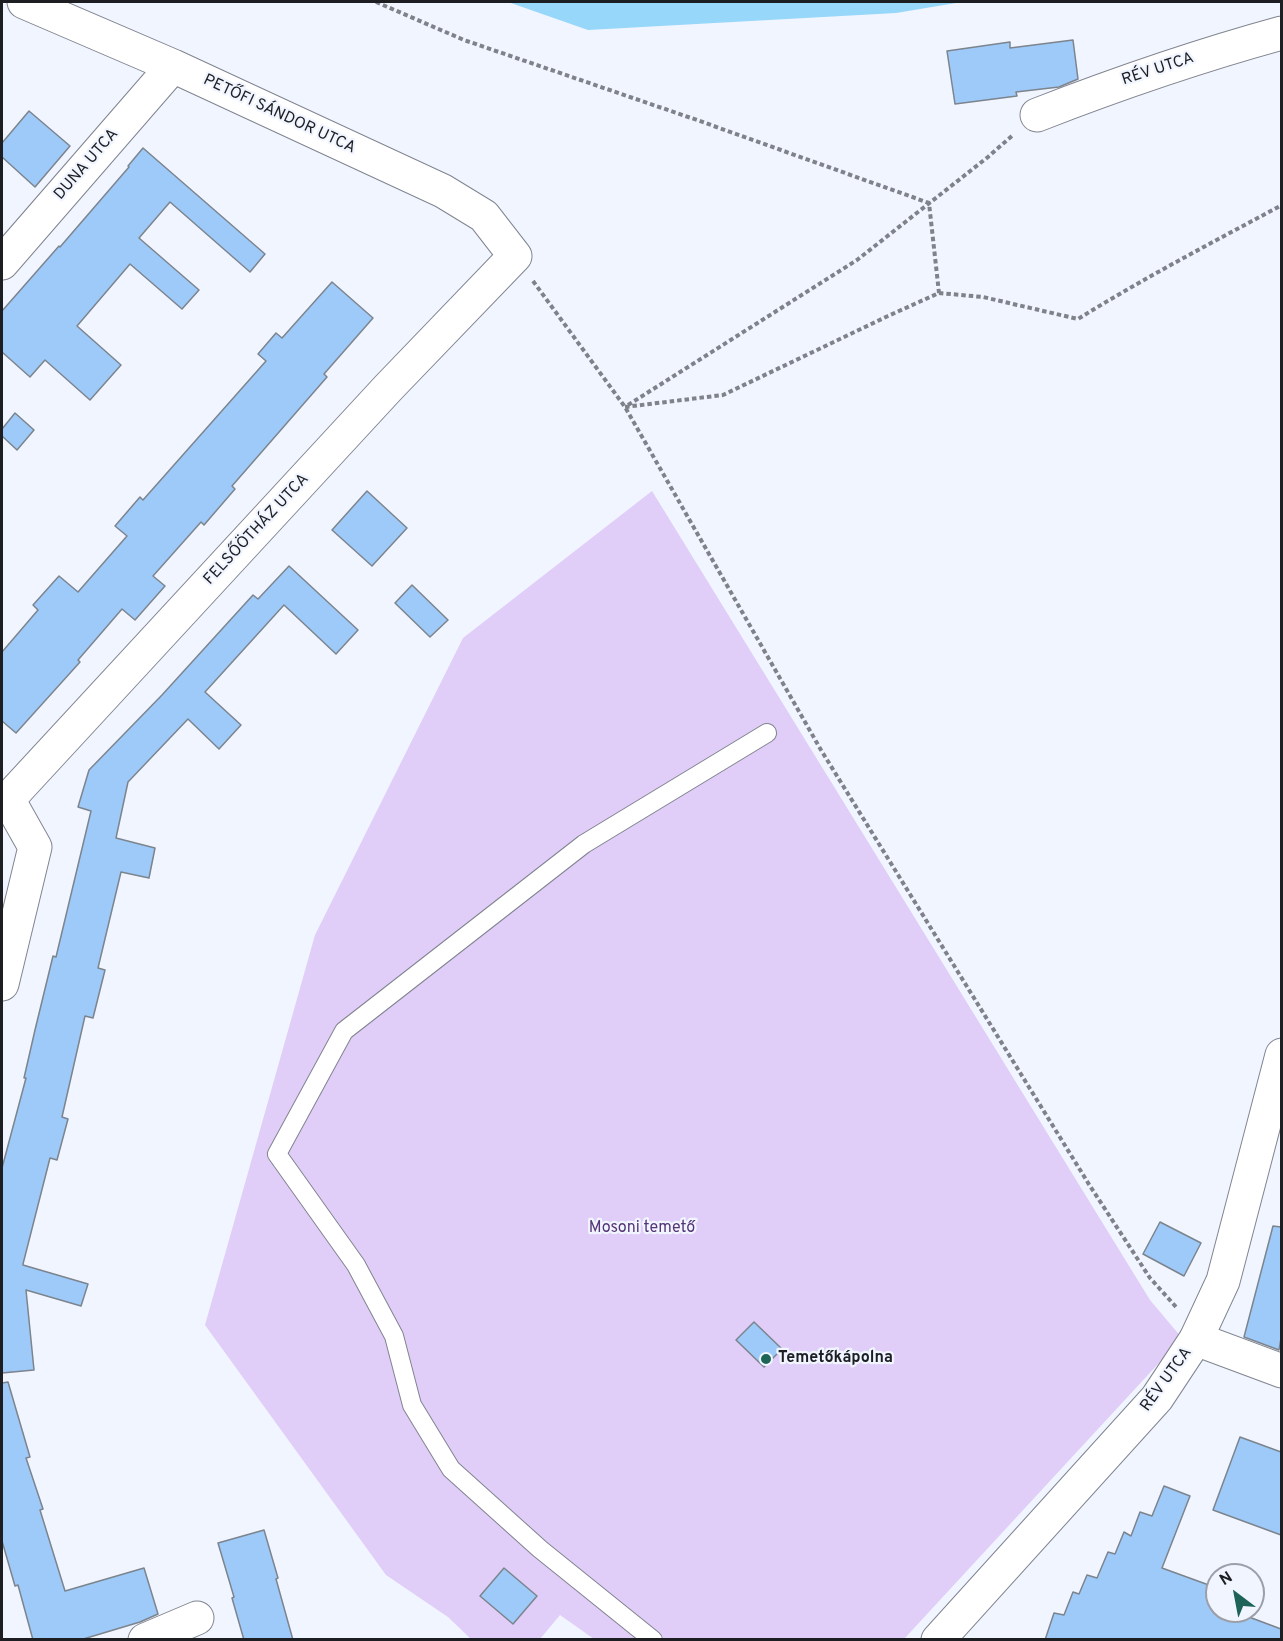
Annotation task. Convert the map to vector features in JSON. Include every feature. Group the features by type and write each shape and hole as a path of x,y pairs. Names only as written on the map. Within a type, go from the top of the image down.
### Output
{"street":[{"name":"PETŐFI SÁNDOR UTCA","path":"24,2 173,66 443,191 484,216 515,256"},
{"name":"RÉV UTCA","path":"1037,115 1126,81 1221,49 1281,33"},
{"name":"DUNA UTCA","path":"2,263 173,66"},
{"name":"FELSŐÖTHÁZ UTCA","path":"5,802 388,387 515,256"},
{"path":"2,984 35,847 5,802"},
{"name":"RÉV UTCA","path":"939,1639 1157,1398 1197,1339 1223,1281 1281,1055"},
{"path":"1197,1339 1281,1371"},
{"path":"145,1640 197,1618"}],"lane":[{"path":"653,1640 540,1549 451,1469 412,1405 394,1336 356,1265 277,1154 344,1031 584,844 767,733"}],"path":[{"path":"376,2 464,40 929,203"},
{"path":"625,407 857,260 988,157 1037,115"},
{"path":"929,203 939,293"},
{"path":"625,407 723,395 939,293 983,297 1078,319 1117,295 1281,205"},
{"path":"515,256 625,407 821,750 1090,1186 1149,1278 1179,1310 1197,1339"}],"green space":[{"name":"Mosoni temető","path":"652,491 1150,1300 1182,1338 904,1639 594,1639 560,1615 540,1639 472,1640 448,1617 386,1575 205,1325 315,935 463,638"}],"water":[{"path":"508,2 962,2 896,13 588,30"}],"building":[{"path":"1073,40 1078,79 1059,87 1016,92 1017,96 955,104 947,51 1010,42 1010,48"},
{"path":"29,111 70,146 35,187 2,157 2,143"},
{"path":"143,148 265,254 250,272 170,202 139,238 199,290 182,309 130,264 77,326 121,365 90,400 45,360 30,377 2,352 2,311 60,247"},
{"path":"332,282 373,318 324,374 327,377 232,486 235,489 204,525 201,522 153,576 165,586 135,620 122,609 78,660 80,662 16,733 2,721 2,652 38,610 33,605 59,576 78,592 127,536 115,526 140,497 143,500 266,361 258,354 276,333 282,338"},
{"path":"15,413 34,430 17,450 2,436 2,429"},
{"path":"367,491 407,528 372,566 332,530"},
{"path":"289,566 358,630 336,654 284,605 205,692 241,725 219,749 188,719 128,782 116,838 155,848 149,878 121,872 98,968 105,970 93,1018 85,1016 62,1117 68,1119 57,1160 50,1158 23,1264 88,1284 81,1306 26,1290 34,1370 2,1373 2,1168 91,811 78,807 89,770 162,695 253,595 258,599"},
{"path":"412,585 448,620 430,637 395,603"},
{"path":"1160,1222 1201,1243 1184,1276 1143,1254"},
{"path":"1273,1226 1281,1227 1281,1338 1279,1350 1244,1337"},
{"path":"754,1322 782,1349 764,1367 736,1340"},
{"path":"8,1382 30,1457 26,1458 43,1509 40,1510 65,1591 144,1568 158,1614 140,1622 80,1640 33,1640 18,1585 15,1586 2,1541 2,1383"},
{"path":"1240,1437 1281,1452 1281,1535 1213,1510"},
{"path":"1164,1486 1190,1496 1162,1568 1205,1584 1205,1623 1265,1623 1281,1629 1281,1640 1045,1640 1054,1613 1064,1615 1073,1592 1079,1594 1087,1575 1097,1578 1108,1552 1115,1554 1124,1532 1131,1536 1140,1512 1152,1516"},
{"path":"264,1530 293,1640 244,1640 232,1598 234,1597 218,1543"},
{"path":"504,1568 537,1596 513,1624 480,1596"}],"place":[{"name":"Temetőkápolna","path":"766,1359"}]}
